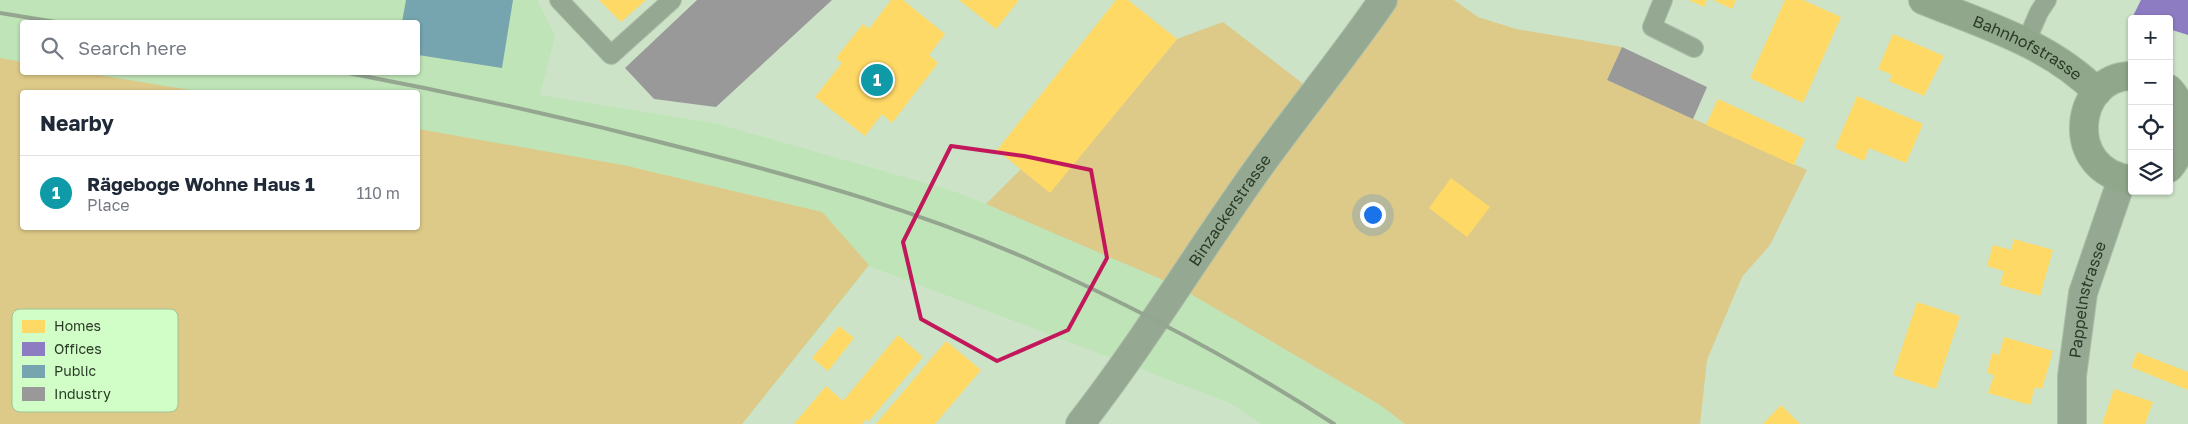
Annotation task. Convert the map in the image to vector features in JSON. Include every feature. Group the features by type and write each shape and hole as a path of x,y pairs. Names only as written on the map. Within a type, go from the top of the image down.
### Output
{"main road":[{"name":"Bahnhofstrasse","path":"1923,0 2026,42 2058,58 2078,72 2098,92"},
{"path":"2127,179 2106,171 2093,158 2085,142 2083,124 2088,106 2098,92 2111,82 2128,77"},
{"path":"2173,93 2183,106 2188,122 2187,139 2181,155 2173,164"}],"street":[{"name":"Binzackerstrasse","path":"1080,424 1126,364 1260,166 1354,43 1383,0"},
{"name":"Pappelnstrasse","path":"2072,424 2072,376 2083,293 2127,179"}],"lane":[{"path":"559,0 611,55 672,0"},
{"path":"1663,0 1652,27 1694,48"},
{"path":"2026,42 2039,12 2047,0"}],"highlighted area":[{"path":"951,146 1024,156 1091,170 1107,258 1068,330 997,361 921,319 903,242"}],"shaded area":[{"path":"0,0 537,0 555,36 540,95 718,124 956,192 1158,275 1380,405 1405,424 1261,424 1230,403 869,266 742,424 0,254"},
{"path":"1383,0 1454,0 1478,17 1516,29 1622,47 1607,80 1807,170 1770,245 1742,277 1707,360 1700,424 1405,424 1380,405 1177,286 986,204 1021,169 1050,192 1177,39 1223,22 1315,93"},
{"path":"0,58 20,62 20,75 98,75 190,90 20,90 20,230 420,230 420,129 623,165 822,212 869,265 742,424 0,424"}],"building: Homes":[{"path":"599,0 646,0 621,22"},
{"path":"891,0 903,0 945,34 929,55 938,63 892,123 882,114 865,136 815,97 842,63 836,58 863,24 869,29"},
{"path":"959,0 1019,0 996,29"},
{"path":"1116,0 1128,0 1177,39 1050,193 997,150"},
{"path":"1689,0 1707,0 1704,7"},
{"path":"1713,0 1736,0 1732,9"},
{"path":"1785,0 1803,0 1841,17 1803,103 1750,78"},
{"path":"1893,34 1944,56 1924,96 1889,81 1892,75 1878,69"},
{"path":"1857,96 1923,124 1906,163 1869,148 1864,161 1835,148"},
{"path":"1718,99 1805,139 1794,165 1706,125"},
{"path":"1451,178 1490,207 1467,237 1429,208"},
{"path":"2014,239 2053,250 2040,296 2000,285 2004,271 1987,266 1993,245 2011,250"},
{"path":"1917,302 1960,316 1936,389 1893,375"},
{"path":"839,326 854,338 828,371 812,358"},
{"path":"898,335 923,357 868,422 866,419 862,424 794,424 826,386 843,401"},
{"path":"2004,337 2053,351 2042,389 2035,387 2030,405 1988,393 1994,375 1987,373 1992,353 1999,355"},
{"path":"946,341 981,370 935,424 876,424"},
{"path":"2137,352 2188,372 2188,390 2131,367"},
{"path":"2114,389 2153,402 2145,424 2102,424"},
{"path":"1781,405 1800,424 1763,424"}],"building: Offices":[{"path":"2141,0 2188,0 2188,35 2173,30 2173,15 2134,15"}],"building: Public":[{"path":"406,0 513,0 502,68 420,55 420,20 402,20"}],"building: Industry":[{"path":"697,0 832,0 716,107 654,99 625,68"},
{"path":"1622,47 1707,87 1693,119 1607,80"}],"railway":[{"path":"0,13 44,20"},
{"path":"360,75 474,98 734,161 863,198 947,227 1030,260 1147,316 1260,378 1334,424"}],"place":[{"name":"Rägeboge Wohne Haus 1","path":"877,80"}]}
